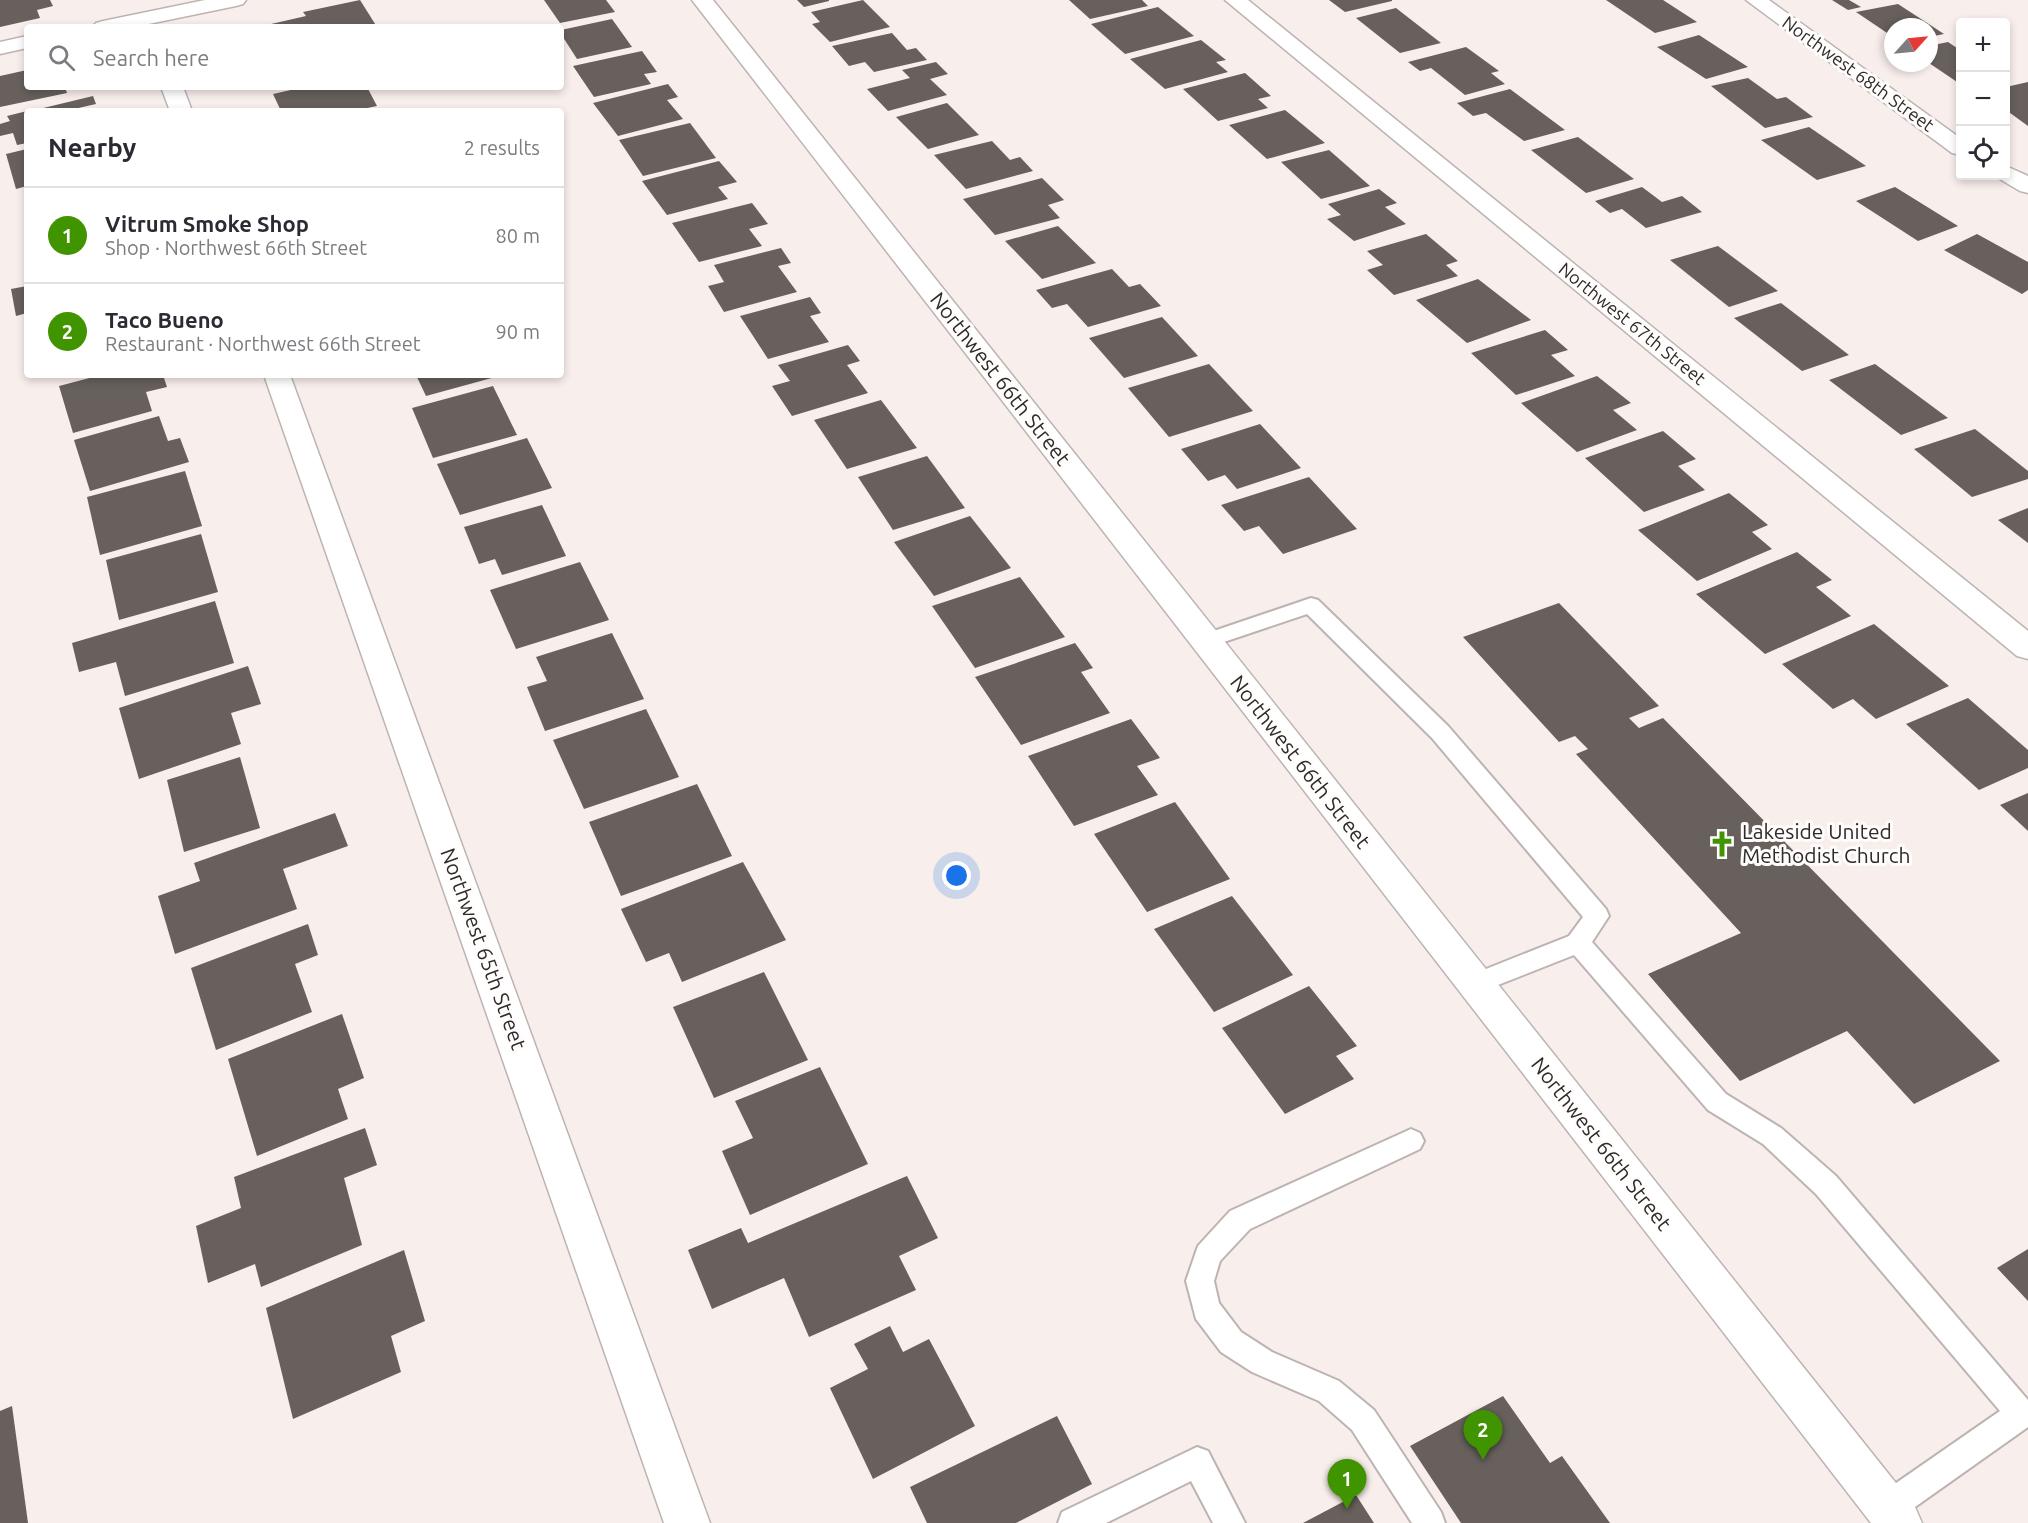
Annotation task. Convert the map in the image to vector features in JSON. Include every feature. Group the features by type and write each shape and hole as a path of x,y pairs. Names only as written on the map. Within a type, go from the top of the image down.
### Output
{"street":[{"path":"114,24 146,15 236,0"},
{"name":"Northwest 66th Street","path":"702,0 1893,1515"},
{"name":"Northwest 67th Street","path":"1235,0 2028,648"},
{"name":"Northwest 68th Street","path":"1756,0 1956,145"},
{"path":"0,48 24,43"},
{"path":"173,90 180,108"},
{"path":"2010,175 2028,186"},
{"name":"Northwest 65th Street","path":"278,378 687,1523"}],"lane":[{"path":"1206,641 1311,605 1440,732 1597,916 1578,943 1475,984"},
{"path":"1578,943 1717,1102 1772,1136 1826,1185 2021,1414 1893,1515"},
{"path":"1411,1141 1240,1220 1208,1255 1200,1281 1206,1309 1231,1342 1262,1362 1329,1391 1363,1420 1430,1523"},
{"path":"1073,1523 1197,1462 1230,1523"}],"building":[{"path":"0,0 50,0 53,6 37,10 40,18 0,27"},
{"path":"360,0 375,24 271,24 306,16 303,12"},
{"path":"544,0 606,0 615,12 560,23"},
{"path":"797,0 829,0 829,1 804,7"},
{"path":"863,0 890,27 830,42 812,24 820,22 811,12"},
{"path":"1069,0 1142,0 1148,6 1090,19"},
{"path":"1329,0 1392,0 1392,1 1345,12"},
{"path":"1606,0 1663,0 1697,22 1655,33"},
{"path":"1832,0 1849,0 1861,7 1848,10"},
{"path":"1898,4 1919,18 1884,18 1884,31 1856,12"},
{"path":"1158,7 1194,36 1125,54 1091,24"},
{"path":"1396,8 1441,43 1400,53 1356,18"},
{"path":"612,19 632,47 577,59 564,39 564,29"},
{"path":"892,33 907,50 916,48 927,60 874,72 865,62 849,66 832,46"},
{"path":"1699,35 1748,67 1706,79 1657,47"},
{"path":"1201,40 1226,60 1216,62 1228,72 1165,89 1130,59"},
{"path":"1948,42 1956,47 1956,81 1938,69 1938,44"},
{"path":"1466,47 1499,71 1491,73 1505,84 1465,95 1431,68 1420,71 1408,62"},
{"path":"642,51 657,72 644,74 651,84 594,97 573,66"},
{"path":"936,62 948,74 930,79 947,95 888,111 867,89 910,78 902,70"},
{"path":"24,71 24,90 66,90 67,93 0,107 0,76"},
{"path":"1245,73 1271,96 1258,99 1268,108 1218,121 1183,89"},
{"path":"1748,78 1777,99 1786,97 1813,117 1765,128 1711,86"},
{"path":"2028,82 2028,126 2010,113 2010,86"},
{"path":"668,84 678,97 667,100 683,119 618,136 593,103"},
{"path":"1510,89 1565,130 1524,141 1486,113 1473,116 1457,103"},
{"path":"291,90 369,90 377,106 367,108 280,108 273,94"},
{"path":"93,96 96,104 78,108 43,108"},
{"path":"947,103 979,135 928,149 896,117"},
{"path":"1285,110 1325,143 1267,159 1229,125"},
{"path":"24,112 24,144 17,145 13,133 0,136 0,124 10,121 7,116"},
{"path":"690,123 716,158 643,176 619,140"},
{"path":"1809,127 1866,166 1817,180 1761,140"},
{"path":"1578,137 1634,179 1586,193 1531,150"},
{"path":"992,141 1010,160 1020,157 1033,171 966,189 934,155"},
{"path":"24,150 24,187 16,189 6,154"},
{"path":"1329,150 1370,186 1321,199 1281,162"},
{"path":"719,161 737,182 718,187 728,199 667,215 642,181"},
{"path":"1042,178 1064,200 1048,205 1060,218 995,235 963,199"},
{"path":"1642,187 1662,202 1682,196 1702,212 1646,228 1622,209 1610,213 1595,201"},
{"path":"1895,187 1958,226 1918,241 1856,201"},
{"path":"1379,189 1397,203 1385,207 1406,224 1354,241 1327,219 1341,215 1328,204"},
{"path":"752,203 768,224 749,229 762,246 699,262 672,223"},
{"path":"1058,226 1096,263 1042,279 1005,241"},
{"path":"1426,234 1458,261 1446,265 1458,276 1394,295 1367,270 1383,265 1367,251"},
{"path":"1977,234 2028,262 2028,290 2022,294 1944,250"},
{"path":"1718,246 1778,291 1729,307 1670,260"},
{"path":"781,248 791,263 778,266 797,292 724,312 708,286 724,282 714,265"},
{"path":"1112,269 1129,287 1140,284 1161,306 1088,327 1067,304 1052,308 1036,290"},
{"path":"1478,279 1531,320 1467,343 1416,300"},
{"path":"24,287 24,314 16,316 11,289"},
{"path":"810,297 821,313 810,316 829,342 768,359 740,316"},
{"path":"1781,303 1849,355 1802,371 1734,318"},
{"path":"1162,317 1198,356 1124,378 1089,338"},
{"path":"1545,330 1568,350 1551,355 1575,376 1516,395 1471,353"},
{"path":"848,345 860,361 847,365 868,393 792,416 772,386 790,381 778,365"},
{"path":"1209,364 1253,411 1169,437 1128,388"},
{"path":"1875,364 1948,418 1901,435 1829,380"},
{"path":"1597,376 1631,403 1613,410 1637,430 1577,452 1521,403"},
{"path":"90,378 164,378 167,387 146,392 152,411 73,433 59,386"},
{"path":"417,378 492,378 426,396"},
{"path":"493,386 517,435 433,458 412,408"},
{"path":"881,400 917,448 847,469 814,420"},
{"path":"159,416 168,441 180,438 189,462 90,491 74,440"},
{"path":"1260,424 1301,468 1237,489 1225,475 1208,481 1181,449"},
{"path":"1975,429 2028,471 2028,479 1972,497 1914,449"},
{"path":"1663,431 1696,459 1678,466 1705,490 1644,512 1585,458"},
{"path":"527,438 552,488 460,515 437,464"},
{"path":"927,456 965,508 893,530 858,477"},
{"path":"185,471 202,526 100,555 87,497"},
{"path":"1309,477 1357,529 1283,554 1259,526 1244,531 1221,505"},
{"path":"1729,493 1768,525 1752,532 1772,549 1697,581 1638,530"},
{"path":"542,505 566,556 502,575 495,559 479,564 464,527"},
{"path":"2028,508 2028,543 1998,520"},
{"path":"970,516 1011,568 934,596 894,542"},
{"path":"201,534 218,592 119,620 106,560"},
{"path":"1797,552 1832,580 1816,587 1851,616 1765,654 1696,594"},
{"path":"580,562 609,620 516,649 490,590"},
{"path":"1020,577 1065,637 975,668 932,606"},
{"path":"215,601 234,663 125,696 116,662 79,672 72,643"},
{"name":"Lakeside United Methodist Church","path":"1559,603 1659,706 1629,718 1639,728 1663,718 2000,1061 1914,1104 1847,1031 1740,1081 1648,974 1741,933 1576,754 1588,749 1575,736 1559,742 1463,637"},
{"path":"1874,624 1949,686 1876,719 1853,699 1833,709 1782,664"},
{"path":"612,633 644,699 545,731 527,687 547,681 536,657"},
{"path":"1075,643 1093,668 1081,672 1110,713 1021,745 975,677"},
{"path":"248,666 261,704 231,713 241,744 139,779 119,708"},
{"path":"1968,698 2028,750 2028,768 1979,790 1906,724"},
{"path":"646,709 679,777 584,809 553,740"},
{"path":"1131,719 1160,758 1137,766 1158,795 1074,826 1028,756"},
{"path":"240,757 260,828 184,852 167,780"},
{"path":"697,784 732,856 621,896 589,822"},
{"path":"2028,793 2028,831 2000,805"},
{"path":"1175,802 1230,879 1147,912 1094,834"},
{"path":"335,813 348,846 283,869 297,909 175,954 158,896 200,881 194,863"},
{"path":"743,862 786,940 682,982 669,953 646,962 621,909"},
{"path":"1232,896 1293,975 1214,1012 1154,929"},
{"path":"308,924 318,955 295,964 312,1012 216,1050 191,968"},
{"path":"764,972 808,1060 714,1098 673,1007"},
{"path":"1309,986 1357,1046 1336,1056 1354,1079 1285,1114 1222,1028"},
{"path":"342,1014 364,1078 338,1089 348,1119 257,1156 228,1059"},
{"path":"820,1067 868,1164 750,1215 722,1151 753,1138 735,1101"},
{"path":"365,1128 377,1165 344,1178 362,1245 261,1287 255,1264 208,1283 196,1226 241,1208 234,1177"},
{"path":"907,1176 938,1238 899,1256 916,1290 809,1337 784,1278 712,1309 688,1250 741,1228 748,1243"},
{"path":"2028,1249 2028,1301 1997,1268"},
{"path":"404,1250 425,1321 391,1336 401,1372 293,1419 266,1308"},
{"path":"890,1326 903,1352 929,1339 975,1426 873,1479 830,1388 868,1369 854,1344"},
{"path":"1503,1396 1550,1463 1562,1456 1610,1523 1461,1523 1410,1446"},
{"path":"12,1406 28,1523 0,1523 0,1411"},
{"path":"1057,1416 1092,1484 1016,1523 927,1523 910,1487"},
{"path":"1356,1495 1374,1523 1303,1523"}],"place":[{"name":"Lakeside United Methodist Church","path":"1722,844"},
{"name":"Taco Bueno","path":"1483,1460"},
{"name":"Vitrum Smoke Shop","path":"1347,1509"}]}
